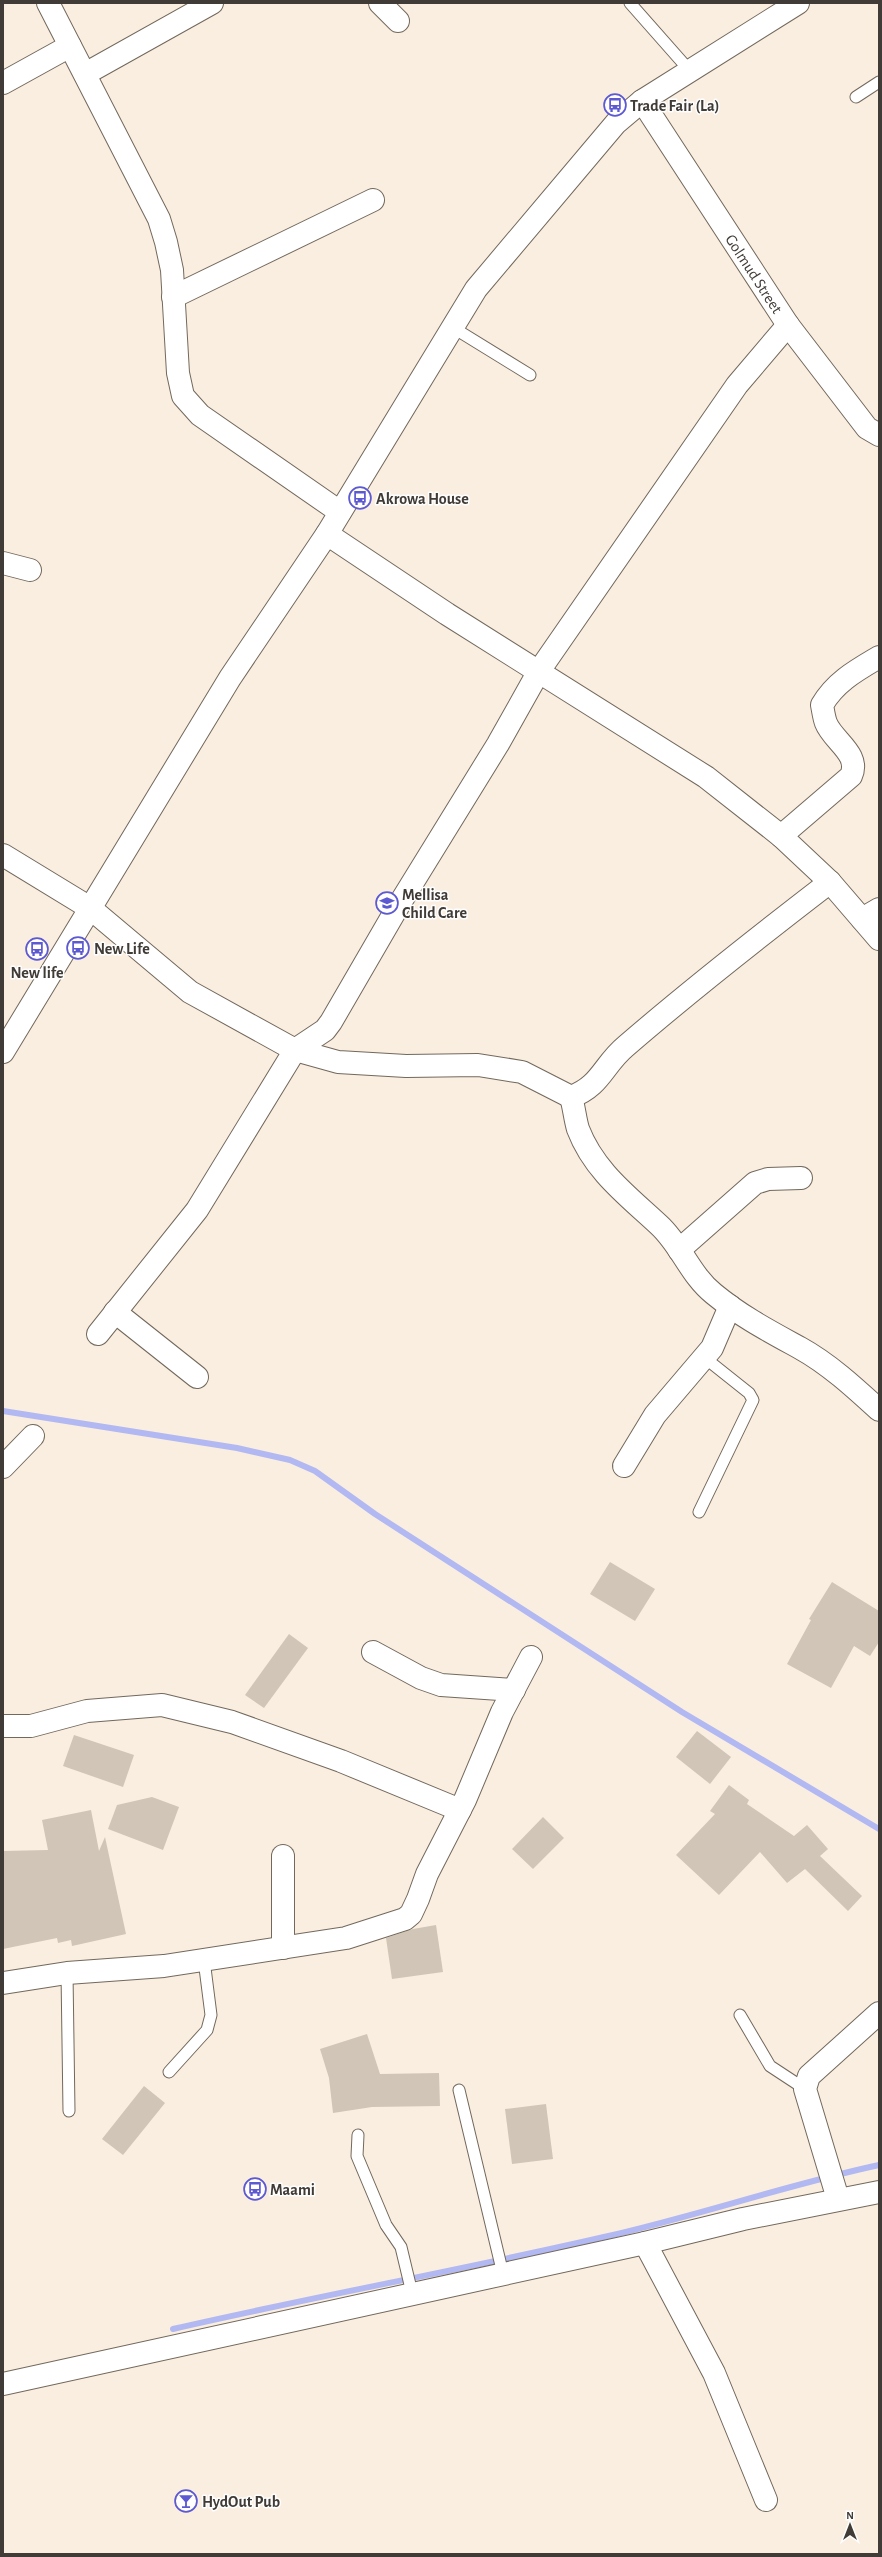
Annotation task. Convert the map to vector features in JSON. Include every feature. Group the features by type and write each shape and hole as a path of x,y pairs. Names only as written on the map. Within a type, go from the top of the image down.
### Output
{"street":[{"path":"48,3 159,219 168,249 178,373 183,396 200,415 340,512"},
{"path":"85,74 212,3"},
{"path":"380,3 398,21"},
{"path":"3,1052 230,678 327,534 476,289 616,123 642,101 798,3"},
{"path":"3,83 70,46"},
{"name":"Golmud Street","path":"642,101 788,324 867,428 879,436"},
{"path":"173,297 373,200"},
{"path":"98,1334 197,1210 295,1050 326,1030 332,1022 400,903 498,744 539,671 738,385 788,324"},
{"path":"327,534 706,777 781,836 830,882 870,914 879,939"},
{"path":"3,562 30,570"},
{"path":"781,836 851,776 855,768 853,759 826,724 822,705 830,691 854,672 879,657"},
{"path":"3,855 90,908 190,992 295,1050 338,1062 406,1066 478,1065 522,1072 571,1096 587,1091 599,1079 613,1057 717,969 830,882"},
{"path":"571,1096 578,1129 594,1159 616,1188 660,1226 679,1250 695,1275 730,1306 764,1330 802,1349 850,1384 879,1410"},
{"path":"679,1250 755,1183 768,1179 801,1178"},
{"path":"624,1466 655,1415 712,1348 730,1306"},
{"path":"115,1312 197,1377"},
{"path":"3,1467 33,1436"},
{"path":"373,1652 421,1678 441,1685 514,1690"},
{"path":"3,1983 67,1973 164,1966 346,1938 405,1919 410,1914 418,1899 427,1874 460,1810 502,1712 532,1657"},
{"path":"3,1726 31,1726 87,1711 162,1705 232,1722 341,1761 460,1810"},
{"path":"283,1856 283,1948"},
{"path":"833,2185 805,2089 809,2076 879,2013"},
{"path":"3,2384 645,2243 833,2185 879,2192"},
{"path":"645,2243 714,2373 766,2500"}],"lane":[{"path":"630,3 690,71"},
{"path":"856,97 879,82"},
{"path":"452,327 530,375"},
{"path":"699,1512 753,1400 750,1393 705,1358"},
{"path":"169,2072 207,2030 210,2015 204,1960"},
{"path":"67,1973 69,2111"},
{"path":"740,2016 770,2066 805,2089"},
{"path":"459,2090 503,2274"},
{"path":"358,2135 357,2156 386,2225 401,2247 412,2293"}],"building":[{"path":"610,1562 655,1589 635,1621 590,1594"},
{"path":"832,1582 879,1611 879,1642 870,1656 854,1646 831,1688 787,1664 811,1620 809,1619"},
{"path":"289,1634 308,1648 264,1708 245,1695"},
{"path":"697,1731 731,1757 710,1784 676,1757"},
{"path":"74,1735 134,1755 123,1787 63,1766"},
{"path":"729,1785 749,1800 747,1804 794,1836 807,1825 828,1849 820,1856 862,1896 848,1911 805,1869 787,1883 760,1852 719,1895 676,1855 715,1814 710,1811"},
{"path":"152,1797 179,1807 163,1850 108,1829 117,1805"},
{"path":"91,1810 99,1851 105,1837 126,1934 72,1946 71,1940 58,1943 57,1938 3,1949 3,1851 48,1850 42,1820"},
{"path":"543,1817 564,1838 533,1869 512,1849"},
{"path":"436,1925 443,1972 392,1979 386,1938 413,1929"},
{"path":"367,2034 380,2074 439,2073 440,2106 372,2107 333,2113 329,2078 320,2049"},
{"path":"144,2086 165,2103 123,2155 102,2139"},
{"path":"546,2104 553,2159 512,2164 505,2109"}],"waterway":[{"path":"3,1411 237,1448 290,1460 315,1471 375,1514 682,1712 879,1829"},
{"path":"173,2329 281,2305 497,2261 639,2229 810,2182 879,2165"}],"place":[{"name":"Trade Fair (La)","path":"615,105"},
{"name":"Akrowa House","path":"360,498"},
{"name":"Mellisa Child Care","path":"387,903"},
{"name":"New Life","path":"78,948"},
{"name":"New life","path":"37,949"},
{"name":"Maami","path":"255,2189"},
{"name":"HydOut Pub","path":"186,2501"}]}
